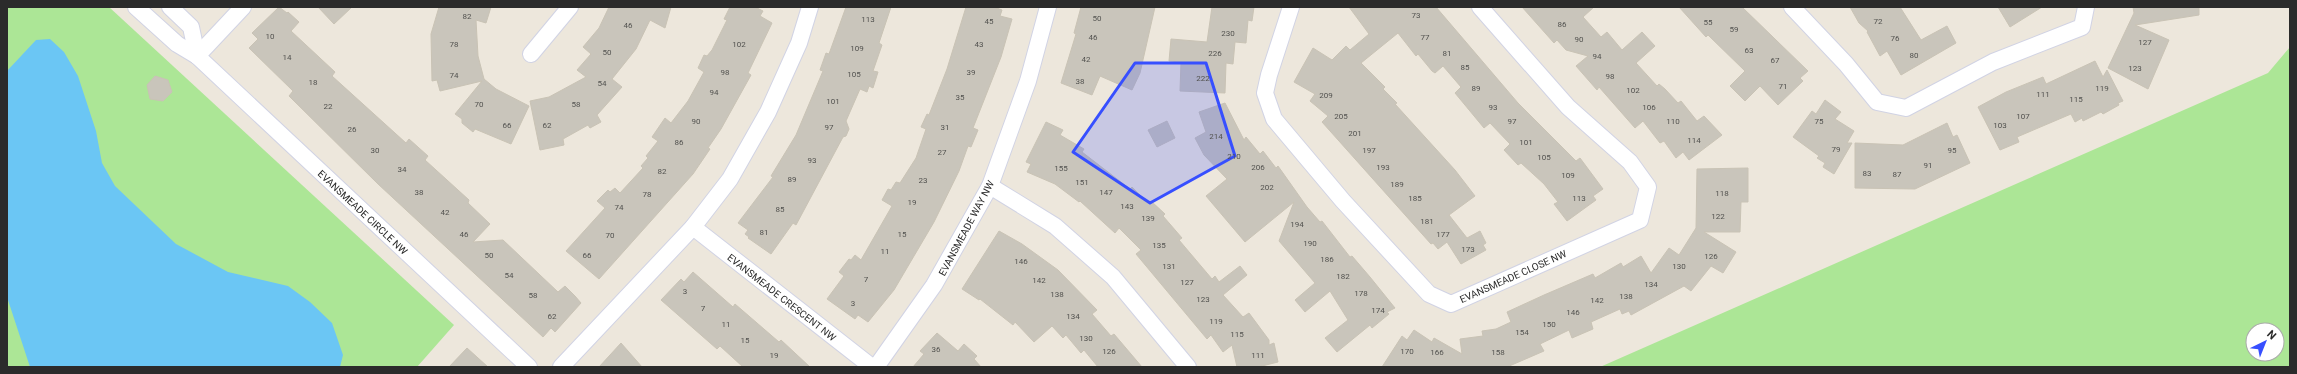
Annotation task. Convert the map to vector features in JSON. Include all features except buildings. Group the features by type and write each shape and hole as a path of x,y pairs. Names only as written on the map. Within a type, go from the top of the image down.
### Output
{"street":[{"name":"EVANSMEADE CIRCLE NW","path":"136,7 177,44 198,56 529,367"},
{"path":"170,7 191,26 198,56"},
{"path":"198,56 243,7"},
{"path":"531,54 570,7"},
{"path":"561,367 693,227 730,179 768,112 799,43 810,7"},
{"name":"EVANSMEADE WAY NW","path":"876,367 934,285 990,186 1028,81 1048,7"},
{"name":"EVANSMEADE CLOSE NW","path":"1291,7 1269,75 1265,93 1274,119 1344,201 1429,294 1451,304 1640,220 1648,188 1630,162 1568,108 1480,7"},
{"path":"1792,7 1846,64 1877,102 1906,108 1993,62 2082,27 2086,7"},
{"path":"990,186 1055,226 1113,277 1188,367"},
{"name":"EVANSMEADE CRESCENT NW","path":"693,227 872,367"}],"highlighted area":[{"path":"1135,63 1206,63 1235,156 1150,203 1073,152"}],"green space":[{"path":"7,7 109,7 454,325 417,367 7,367"},
{"path":"2290,47 2290,367 1600,367 2268,73"}],"water":[{"path":"50,39 64,52 78,76 96,131 102,163 115,186 176,244 228,272 288,286 310,302 332,323 343,355 340,367 30,367 7,297 7,71 36,40"}]}
